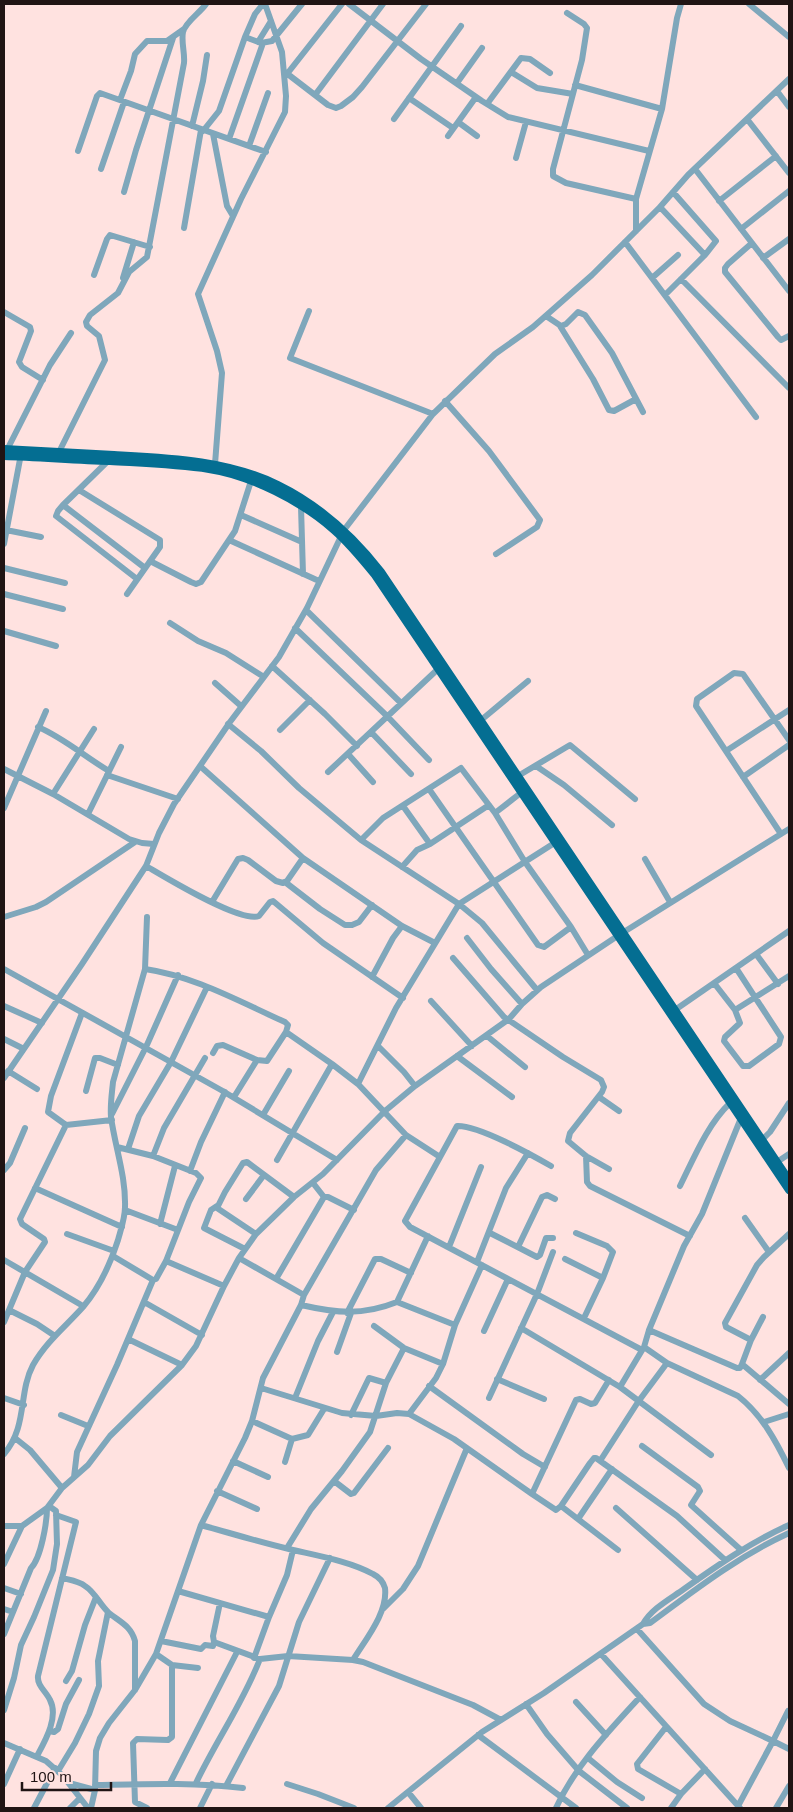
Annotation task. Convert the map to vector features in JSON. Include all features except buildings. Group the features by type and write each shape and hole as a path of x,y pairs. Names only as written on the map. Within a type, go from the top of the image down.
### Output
{"main road":[{"path":"5,452 108,461 170,464 211,469 251,481 275,492 342,533 375,575 556,842 621,933"},
{"path":"22,453 60,452 170,458 214,464 246,473 277,485 310,504 362,548 381,572 775,1163 789,1180"},
{"path":"674,1011 730,1103 741,1118 763,1139 789,1190"}],"street":[{"path":"101,169 137,51 147,41 167,41 172,38 184,29 206,4"},
{"path":"184,228 202,130 219,111 245,36 256,14 264,4 282,52 286,73 285,112 233,216 198,294 216,345 222,373 214,464"},
{"path":"245,36 261,43 272,41 302,4"},
{"path":"286,73 342,4"},
{"path":"349,4 457,84 508,117 649,152"},
{"path":"315,95 383,4"},
{"path":"286,73 332,107 342,106 362,87 426,4"},
{"path":"636,231 636,199 662,109 681,4"},
{"path":"750,4 789,37"},
{"path":"567,13 586,26 588,31 552,173 555,178 566,183 636,199"},
{"path":"229,140 261,43 271,21"},
{"path":"394,119 461,26"},
{"path":"60,452 104,360 100,338 87,326 86,322 90,315 118,293 129,272 146,259 150,247 185,55 184,29"},
{"path":"124,192 172,38"},
{"path":"457,84 482,48"},
{"path":"192,126 207,55"},
{"path":"487,104 519,60 524,57 550,73"},
{"path":"511,72 537,88 573,94"},
{"path":"4,1078 7,1069 24,1049 58,1000 146,866 154,844 178,799 228,724 272,666 306,610 342,533 433,414 445,400 495,354 533,327 592,275 660,207 694,169 789,79"},
{"path":"575,85 662,109"},
{"path":"777,91 789,107"},
{"path":"249,146 268,92"},
{"path":"78,151 98,94 102,94 266,152"},
{"path":"448,136 476,97"},
{"path":"409,98 477,136"},
{"path":"748,119 789,173"},
{"path":"516,158 526,122"},
{"path":"213,134 227,206 233,216"},
{"path":"719,201 776,156"},
{"path":"694,169 788,289"},
{"path":"741,229 789,191"},
{"path":"665,295 705,255 716,240 673,192"},
{"path":"660,207 705,255"},
{"path":"94,275 108,236 113,235 150,247"},
{"path":"763,258 789,239"},
{"path":"118,293 134,242"},
{"path":"625,242 756,417"},
{"path":"752,243 728,264 725,268 726,272 778,337 782,340 789,336"},
{"path":"652,278 678,255"},
{"path":"681,279 789,388"},
{"path":"309,311 290,358 433,414"},
{"path":"4,312 31,328 19,362 22,367 42,380"},
{"path":"560,326 566,324 578,312 585,315 612,353 643,412"},
{"path":"546,316 560,326 593,379 609,410 614,411 636,399"},
{"path":"5,452 42,380 71,333"},
{"path":"445,400 489,451 540,520 538,527 496,554"},
{"path":"4,544 22,453"},
{"path":"108,461 56,513 57,517 137,579"},
{"path":"150,561 191,582 198,584 204,580 229,540 241,515 251,481"},
{"path":"79,490 159,539 161,545 127,594"},
{"path":"64,505 145,568"},
{"path":"301,507 303,574"},
{"path":"241,515 302,542"},
{"path":"6,530 41,537"},
{"path":"229,540 319,581"},
{"path":"4,568 65,583"},
{"path":"4,594 63,609"},
{"path":"306,610 401,703"},
{"path":"170,622 198,641 226,653 264,677"},
{"path":"295,628 387,716 429,760"},
{"path":"4,631 56,646"},
{"path":"272,666 357,746"},
{"path":"328,772 438,669"},
{"path":"781,834 696,706 696,703 699,697 734,673 740,673 746,677 789,740"},
{"path":"480,721 528,681"},
{"path":"215,683 242,706"},
{"path":"280,730 310,700"},
{"path":"726,751 789,710"},
{"path":"4,808 46,711"},
{"path":"228,724 261,751 299,788 360,840 459,904 482,923 537,990"},
{"path":"38,727 57,736 108,773 178,799"},
{"path":"54,794 94,729"},
{"path":"371,732 411,774"},
{"path":"743,777 789,745"},
{"path":"518,776 567,746 572,746 635,799"},
{"path":"88,814 121,747"},
{"path":"348,754 373,782"},
{"path":"200,766 302,858 402,926 436,943"},
{"path":"536,766 564,785 612,825"},
{"path":"360,840 383,818 460,768 495,813 525,862 571,927 588,955"},
{"path":"4,769 54,794 135,842 154,844"},
{"path":"430,789 540,946 544,947 571,927"},
{"path":"495,813 522,792"},
{"path":"402,867 417,850 430,844 489,805"},
{"path":"403,806 430,844"},
{"path":"4,1564 22,1526 48,1507 62,1488 88,1465 115,1430 182,1365 202,1334 239,1258 256,1234 294,1197 313,1183 385,1111 415,1086 509,1019 537,990 621,933 789,829"},
{"path":"4,917 46,902 135,842"},
{"path":"358,1084 403,998 459,904 556,842"},
{"path":"212,902 235,862 240,858 248,860 276,881 285,882 320,909 345,925 360,922 372,905"},
{"path":"285,882 302,858"},
{"path":"645,859 670,902"},
{"path":"146,866 186,890 256,918 271,901 273,902 323,943 403,998"},
{"path":"4,1454 15,1438 30,1372 36,1360 83,1306 102,1280 114,1254 122,1226 125,1210 125,1189 112,1118 112,1092 145,969 147,917"},
{"path":"372,977 393,938 402,926"},
{"path":"674,1011 789,931"},
{"path":"467,938 522,1004"},
{"path":"756,954 778,984"},
{"path":"453,958 501,1013 563,1057 602,1080 604,1087 568,1138 570,1144 609,1169"},
{"path":"714,983 735,1010 740,1023 724,1041 743,1066 746,1067 779,1044 782,1039 736,968"},
{"path":"4,969 234,1097 337,1160"},
{"path":"145,969 178,976 207,987 288,1025 286,1032 269,1060 265,1062 223,1045 217,1046 213,1052"},
{"path":"112,1118 178,976"},
{"path":"735,1010 789,976"},
{"path":"128,1149 139,1116 171,1062 207,987"},
{"path":"431,1001 472,1046"},
{"path":"4,1006 42,1023"},
{"path":"82,1013 48,1108 49,1114 66,1125 112,1118"},
{"path":"286,1032 358,1084 406,1135 440,1157"},
{"path":"486,1036 526,1067"},
{"path":"4,1038 24,1049"},
{"path":"378,1046 415,1086"},
{"path":"457,1056 512,1097"},
{"path":"86,1091 95,1058 118,1065"},
{"path":"153,1156 164,1128 204,1058"},
{"path":"234,1097 257,1060"},
{"path":"277,1160 332,1064"},
{"path":"7,1069 37,1089"},
{"path":"262,1115 289,1071"},
{"path":"190,1171 201,1142 225,1092"},
{"path":"598,1097 619,1111"},
{"path":"680,1186 714,1123 730,1103"},
{"path":"763,1139 770,1132 789,1103"},
{"path":"620,1387 643,1348 684,1246 702,1214 741,1118"},
{"path":"4,1322 25,1272 45,1241 20,1221 66,1125"},
{"path":"551,1166 502,1140 461,1125 455,1128 405,1221 410,1227 643,1348 667,1363 738,1396 764,1422 789,1468"},
{"path":"4,1170 10,1162 25,1128"},
{"path":"90,1808 95,1788 96,1751 100,1738 109,1723 135,1690 156,1654 201,1525 252,1421 264,1378 301,1305 304,1295 379,1166 406,1135"},
{"path":"74,1477 77,1452 153,1280 156,1279 166,1260 200,1178 190,1171 153,1156 116,1147"},
{"path":"409,1414 436,1378 443,1364 506,1188 528,1153"},
{"path":"775,1163 789,1154"},
{"path":"586,1156 587,1182 590,1186 690,1236"},
{"path":"245,1249 204,1228 211,1210 217,1206 244,1162 247,1162 294,1197"},
{"path":"160,1224 175,1166"},
{"path":"449,1247 481,1167"},
{"path":"246,1199 264,1175"},
{"path":"313,1183 324,1197 328,1197 354,1210"},
{"path":"35,1188 122,1226"},
{"path":"518,1247 542,1197 546,1195 555,1199"},
{"path":"276,1279 324,1197"},
{"path":"217,1206 256,1234"},
{"path":"125,1210 178,1230"},
{"path":"745,1218 769,1252"},
{"path":"490,1233 534,1256 539,1256 546,1238 553,1238"},
{"path":"576,1233 607,1246 613,1252 584,1318"},
{"path":"67,1234 114,1254 153,1280"},
{"path":"751,1340 726,1327 725,1323 752,1274 769,1252 789,1234"},
{"path":"397,1302 428,1236"},
{"path":"489,1398 537,1294 553,1252"},
{"path":"239,1258 304,1295"},
{"path":"337,1352 349,1313 375,1259 381,1259 411,1273"},
{"path":"4,1260 83,1306"},
{"path":"166,1260 224,1286"},
{"path":"565,1260 603,1278"},
{"path":"484,1331 508,1279"},
{"path":"144,1302 202,1334"},
{"path":"301,1305 333,1312 349,1313 369,1312 397,1302 456,1325"},
{"path":"9,1310 37,1324 55,1336"},
{"path":"295,1398 318,1341 333,1312"},
{"path":"649,1330 740,1368 751,1340 764,1317"},
{"path":"374,1326 404,1348 443,1364"},
{"path":"521,1328 620,1387 711,1455"},
{"path":"128,1338 182,1365"},
{"path":"196,1783 254,1674 269,1617 287,1575 290,1549 311,1509 370,1432 386,1383 404,1348"},
{"path":"760,1380 789,1353"},
{"path":"600,1461 638,1402 667,1363"},
{"path":"742,1364 789,1404"},
{"path":"351,1415 369,1378 386,1383"},
{"path":"497,1379 544,1399"},
{"path":"532,1494 576,1400 580,1399 591,1404 595,1403 609,1380"},
{"path":"429,1386 523,1454 545,1466"},
{"path":"261,1388 324,1409 351,1415 409,1414 426,1422 467,1448 556,1510 592,1460 596,1458 677,1516 725,1560"},
{"path":"4,1398 24,1405"},
{"path":"252,1421 292,1440 308,1435 324,1409"},
{"path":"764,1422 789,1414"},
{"path":"62,1415 88,1426"},
{"path":"15,1438 30,1450 62,1488"},
{"path":"285,1462 292,1440"},
{"path":"642,1446 698,1488 700,1491 690,1505 741,1550"},
{"path":"334,1481 351,1494 354,1494 388,1448"},
{"path":"353,1660 382,1610 403,1589 418,1566 467,1448"},
{"path":"233,1461 268,1477"},
{"path":"578,1519 612,1469"},
{"path":"217,1491 258,1509"},
{"path":"560,1506 618,1550"},
{"path":"4,1710 14,1678 21,1645 53,1570 58,1544 56,1515 54,1509 48,1507"},
{"path":"4,1634 31,1568 36,1564 48,1507"},
{"path":"616,1508 697,1580"},
{"path":"37,1756 49,1731 53,1707 40,1686 38,1679 76,1522 56,1515"},
{"path":"201,1525 330,1558 372,1573 382,1581 384,1588 382,1610"},
{"path":"643,1624 647,1617 725,1560 789,1525"},
{"path":"4,1526 22,1526"},
{"path":"388,1808 478,1735 643,1624 650,1623 735,1560 789,1533"},
{"path":"226,1786 279,1686 299,1622 330,1558"},
{"path":"62,1578 84,1585 108,1612 124,1623 133,1634 135,1641 135,1690"},
{"path":"4,1588 20,1594"},
{"path":"178,1591 269,1617"},
{"path":"66,1681 72,1671 85,1625 96,1597"},
{"path":"161,1641 201,1649 205,1645 213,1646 213,1636 220,1603"},
{"path":"4,1609 13,1612"},
{"path":"34,1808 56,1770 75,1743 89,1714 99,1686 98,1661 108,1612"},
{"path":"637,1628 704,1704 730,1721 789,1749"},
{"path":"214,1642 257,1659 288,1656 353,1660 372,1665 473,1705 501,1720"},
{"path":"170,1783 237,1652"},
{"path":"156,1654 172,1665 198,1668"},
{"path":"600,1654 739,1807 788,1711"},
{"path":"147,1808 135,1802 134,1740 168,1740 172,1737 172,1665"},
{"path":"49,1731 55,1732 58,1729 66,1704 79,1680"},
{"path":"556,1808 578,1771 606,1735 640,1697"},
{"path":"576,1702 606,1735"},
{"path":"526,1704 578,1771 627,1808"},
{"path":"666,1727 636,1766 681,1794"},
{"path":"478,1735 576,1808"},
{"path":"4,1743 37,1756 56,1770 90,1808"},
{"path":"4,1784 20,1749"},
{"path":"588,1758 617,1782 642,1798"},
{"path":"670,1808 705,1769"},
{"path":"69,1784 95,1788 196,1783 243,1788"},
{"path":"200,1808 212,1784"},
{"path":"287,1784 354,1808"},
{"path":"776,1808 789,1786"},
{"path":"408,1792 421,1808"},
{"path":"70,1808 80,1798"}]}
